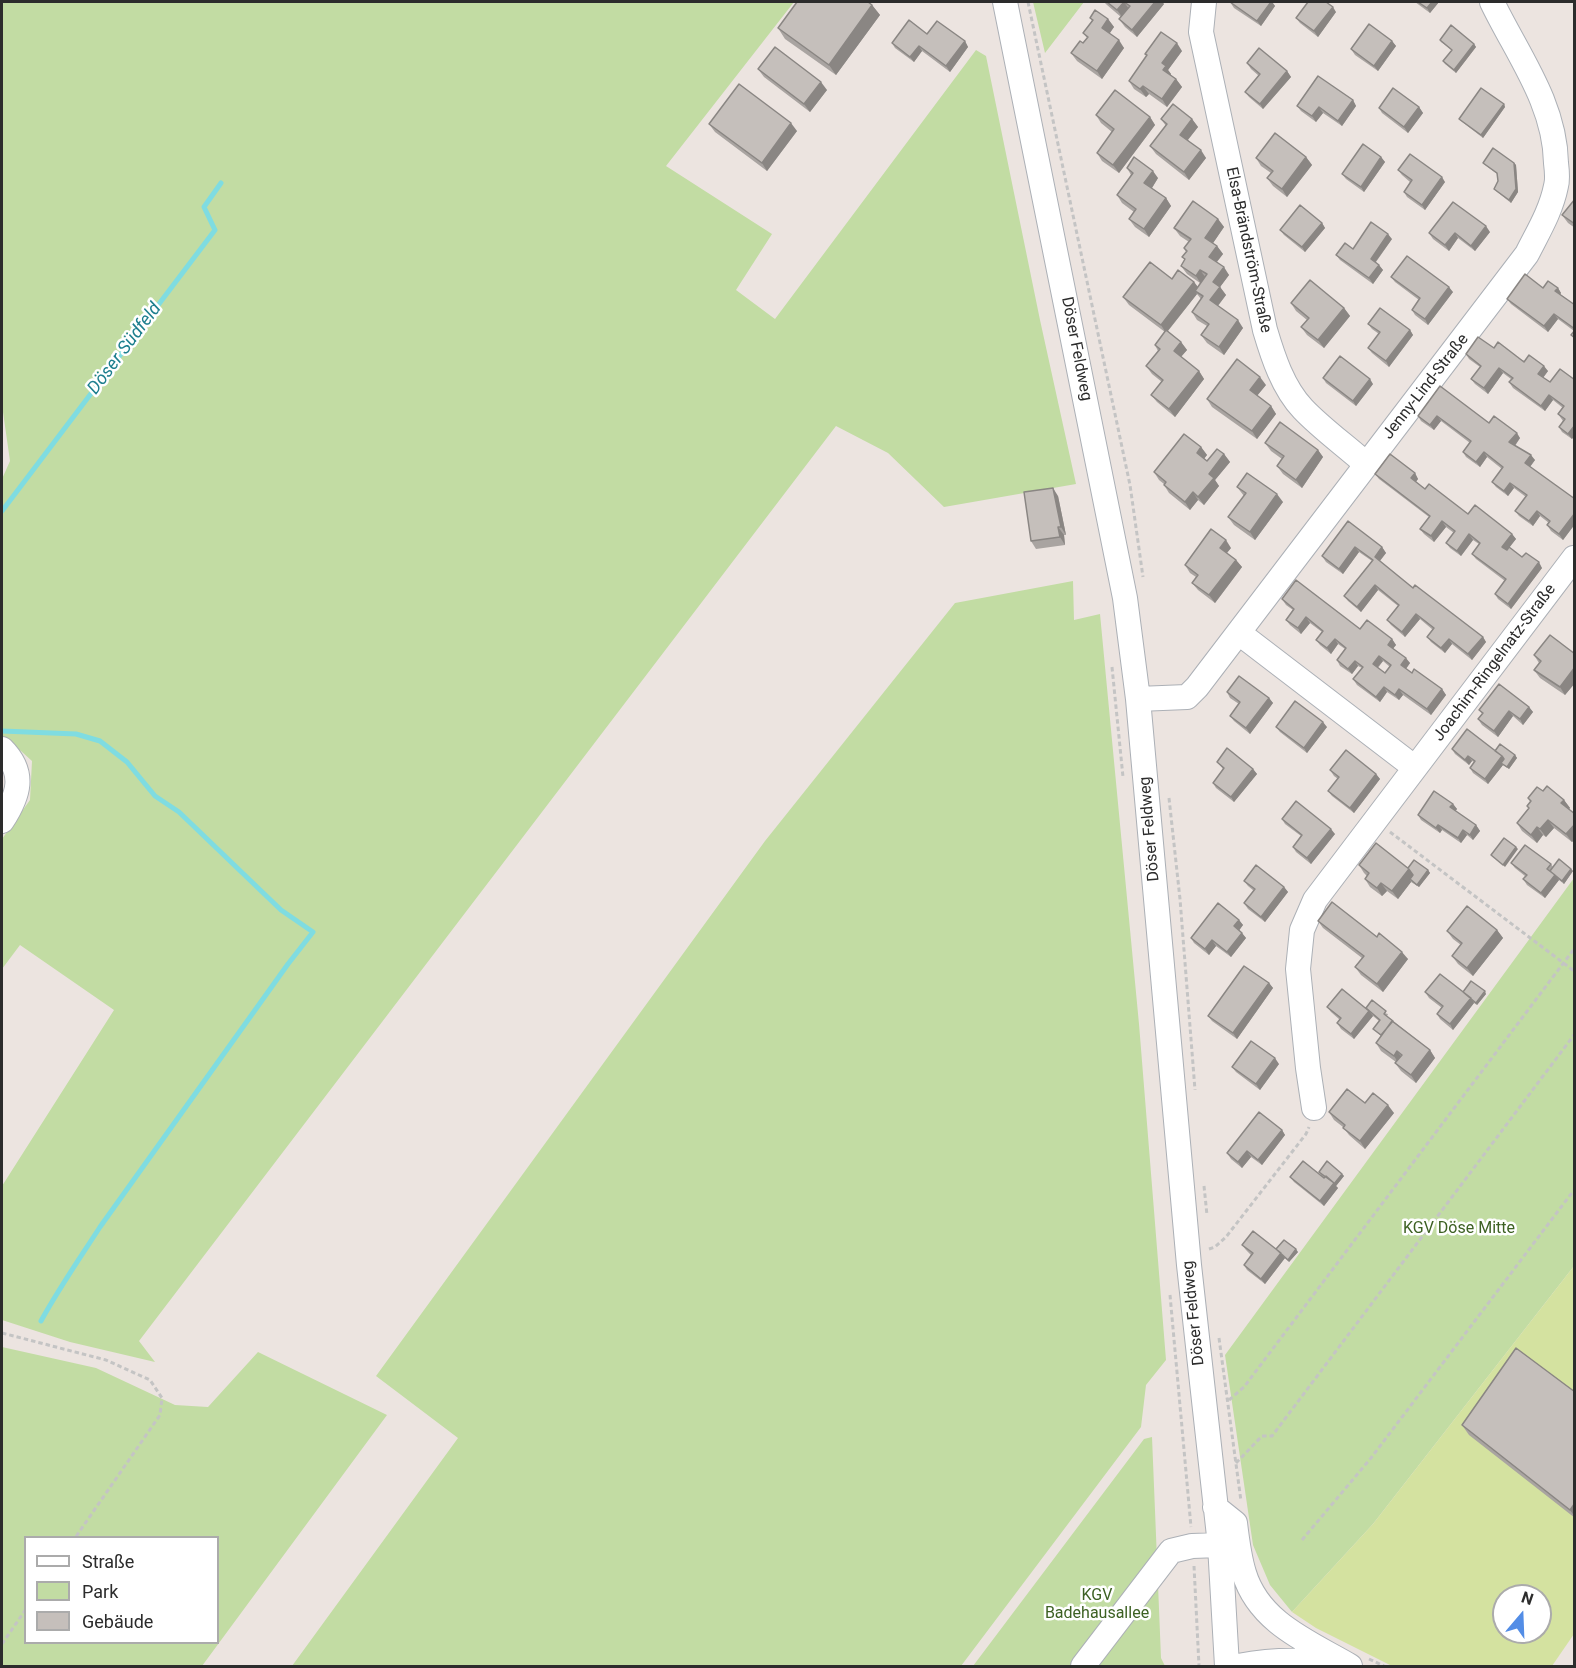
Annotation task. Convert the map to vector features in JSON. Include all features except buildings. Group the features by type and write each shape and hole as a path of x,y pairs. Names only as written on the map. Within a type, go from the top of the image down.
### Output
{"street":[{"name":"Döser Feldweg","path":"1005,2 1125,598 1138,699 1189,1265 1220,1545 1227,1666"},
{"name":"Elsa-Brändström-Straße","path":"1204,2 1201,32 1272,354 1290,393 1302,409 1366,464"},
{"name":"Jenny-Lind-Straße","path":"1138,699 1187,696 1239,633 1527,254 1566,185 1548,115 1531,73 1491,2"},
{"name":"Joachim-Ringelnatz-Straße","path":"1314,1108 1298,978 1302,930 1315,900 1575,558"},
{"path":"1239,633 1414,767"},
{"path":"2,749 10,757 17,771 18,786 11,807 2,821"},
{"path":"1215,1507 1235,1523 1244,1575 1264,1611 1288,1631 1350,1666"},
{"path":"1083,1666 1171,1551 1192,1546 1220,1545"},
{"path":"1238,1666 1284,1660 1316,1661 1340,1666"}],"path":[{"path":"1111,657 1124,788"},
{"path":"1374,820 1575,971"},
{"path":"1575,949 1244,1387 1229,1400 1236,1463 1262,1436 1272,1437 1575,1035"},
{"path":"1209,1250 1226,1237 1306,1134 1314,1108"},
{"path":"1302,1540 1371,1458 1575,1190"},
{"path":"1170,1291 1196,1582 1199,1666"},
{"path":"2,1333 106,1360 150,1380 162,1398 160,1415 76,1536"},
{"path":"2,1644 24,1612"}],"green space":[{"path":"2,2 794,2 666,166 772,234 736,290 775,319 976,50 986,56 1076,484 944,507 888,453 836,426 139,1341 155,1362 70,1342 2,1320 2,1186 114,1010 20,945 2,969 2,839 30,800 32,761 21,751 2,740 2,479 10,461 2,405"},
{"path":"1033,2 1084,2 1045,53"},
{"path":"1073,581 1074,620 1100,614 1139,1024 1166,1360 1146,1385 1141,1427 961,1666 292,1666 458,1438 376,1376 765,841 955,603"},
{"name":"KGV Döse Mitte","path":"1574,878 1574,1266 1373,1524 1292,1612 1270,1585 1253,1545 1225,1355"},
{"path":"1574,1266 1574,1634 1552,1666 1392,1666 1316,1628 1292,1612 1373,1524"},
{"path":"2,1347 96,1368 175,1405 208,1407 258,1352 387,1415 219,1643 219,1536 24,1536 24,1644 218,1644 202,1666 2,1666"},
{"name":"KGV Badehausallee","path":"1152,1437 1161,1658 1165,1666 973,1666 1144,1439"}],"waterway":[{"name":"Döser Südfeld","path":"2,511 215,230 204,207 221,183"},
{"path":"2,731 76,734 100,741 127,762 155,796 179,812 281,910 313,932 100,1227 41,1321"}]}
